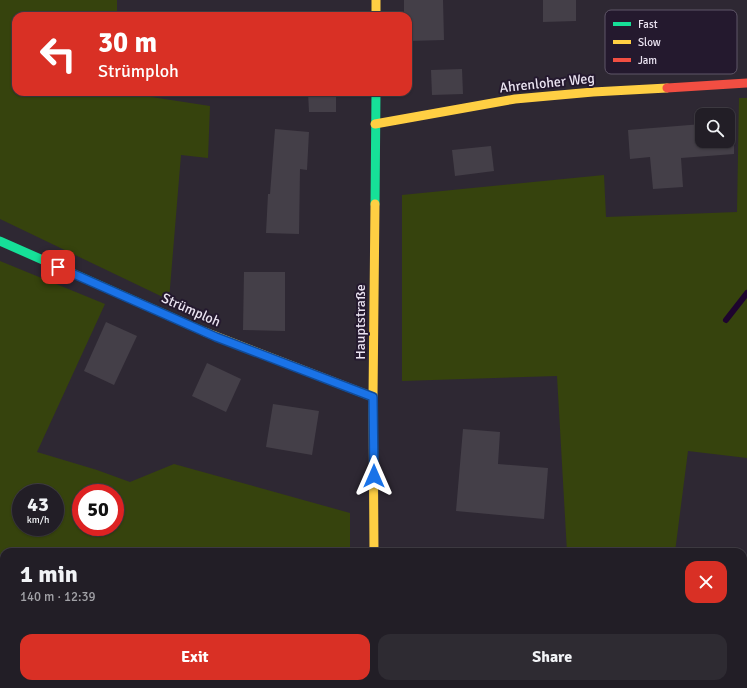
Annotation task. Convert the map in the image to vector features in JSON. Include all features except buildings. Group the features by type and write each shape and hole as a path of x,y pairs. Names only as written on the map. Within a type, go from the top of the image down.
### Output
{"street":[{"path":"376,0 376,12"},
{"name":"Ahrenloher Weg","path":"375,124 514,99 593,92 747,83"},
{"name":"Hauptstraße","path":"374,548 373,397 376,96"},
{"name":"Strümploh","path":"0,241 216,337 373,397"}],"green space":[{"path":"0,0 117,0 117,12 12,12 12,96 145,96 210,106 208,158 181,155 169,300 0,219"},
{"path":"739,98 747,98 747,458 688,451 676,548 567,548 557,376 402,381 402,195 604,175 606,217 737,212"},
{"path":"0,261 105,304 37,452 97,470 130,482 174,464 350,513 350,548 0,548"}],"waterway":[{"path":"726,320 747,293"}],"traffic: fast":[{"path":"375,204 376,96"},
{"path":"0,241 205,332"}],"traffic: slow":[{"path":"376,0 376,12"},
{"path":"375,124 515,99 593,92 667,88"},
{"path":"374,548 373,397 375,204"},
{"path":"205,332 373,397"}],"traffic: jam":[{"path":"667,88 747,83"}],"route":[{"path":"58,267 216,337 373,397 374,476"}]}
